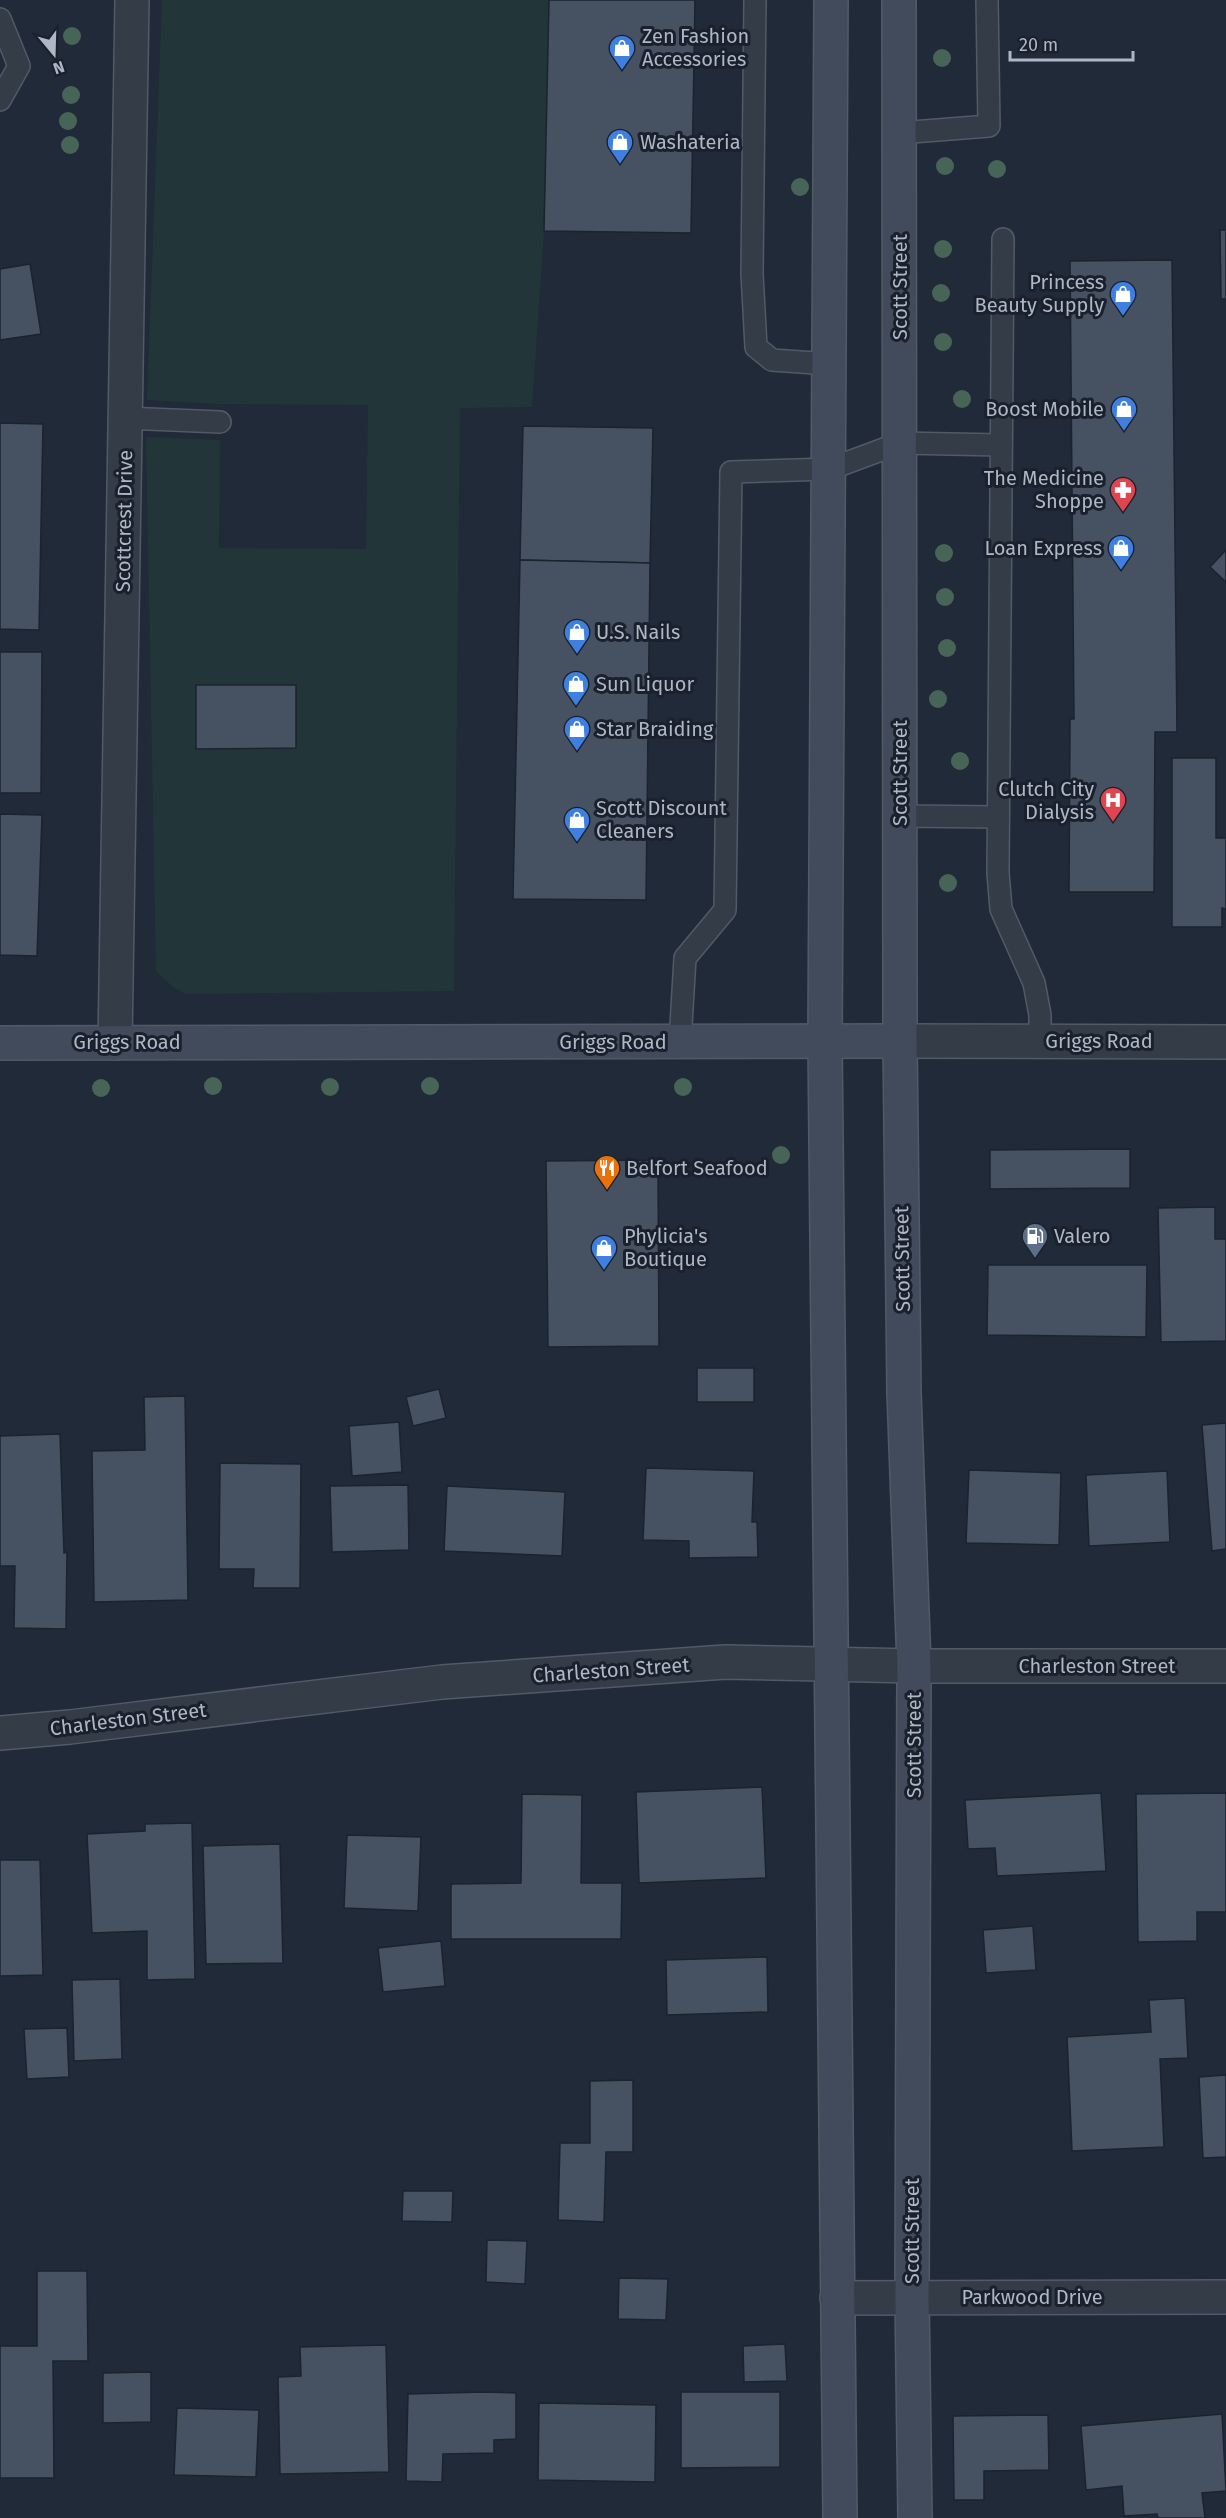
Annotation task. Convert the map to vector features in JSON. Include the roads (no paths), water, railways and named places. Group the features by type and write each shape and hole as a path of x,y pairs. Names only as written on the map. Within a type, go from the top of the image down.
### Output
{"main road":[{"path":"831,0 825,1041 840,2518"},
{"name":"Scott Street","path":"899,0 900,1041 904,1392 914,1666 912,2297 915,2518"},
{"name":"Griggs Road","path":"0,1042 900,1041"}],"street":[{"name":"Scottcrest Drive","path":"115,1042 132,0"},
{"name":"Griggs Road","path":"900,1041 1226,1042"},
{"name":"Charleston Street","path":"0,1733 70,1727 442,1682 725,1662 914,1666 1226,1666"},
{"name":"Parkwood Drive","path":"837,2298 1226,2297"}],"lane":[{"path":"755,0 752,274 756,347 772,360 830,364"},
{"path":"899,133 990,126 987,0"},
{"path":"0,19 19,66 0,100"},
{"path":"1003,239 998,873 1001,909 1034,983 1040,1015 1041,1041"},
{"path":"125,418 220,422"},
{"path":"680,1042 685,958 724,910 732,472 830,469 900,443 1001,445"},
{"path":"900,816 998,817"}],"place":[{"name":"Zen Fashion Accessories","path":"622,71"},
{"name":"Washateria","path":"620,165"},
{"name":"Princess Beauty Supply","path":"1123,317"},
{"name":"Boost Mobile","path":"1124,432"},
{"name":"The Medicine Shoppe","path":"1123,513"},
{"name":"Loan Express","path":"1121,571"},
{"name":"U.S. Nails","path":"577,655"},
{"name":"Sun Liquor","path":"576,707"},
{"name":"Star Braiding","path":"577,752"},
{"name":"Clutch City Dialysis","path":"1113,823"},
{"name":"Scott Discount Cleaners","path":"577,843"},
{"name":"Belfort Seafood","path":"607,1191"},
{"name":"Valero","path":"1035,1259"},
{"name":"Phylicia's Boutique","path":"604,1271"}]}
